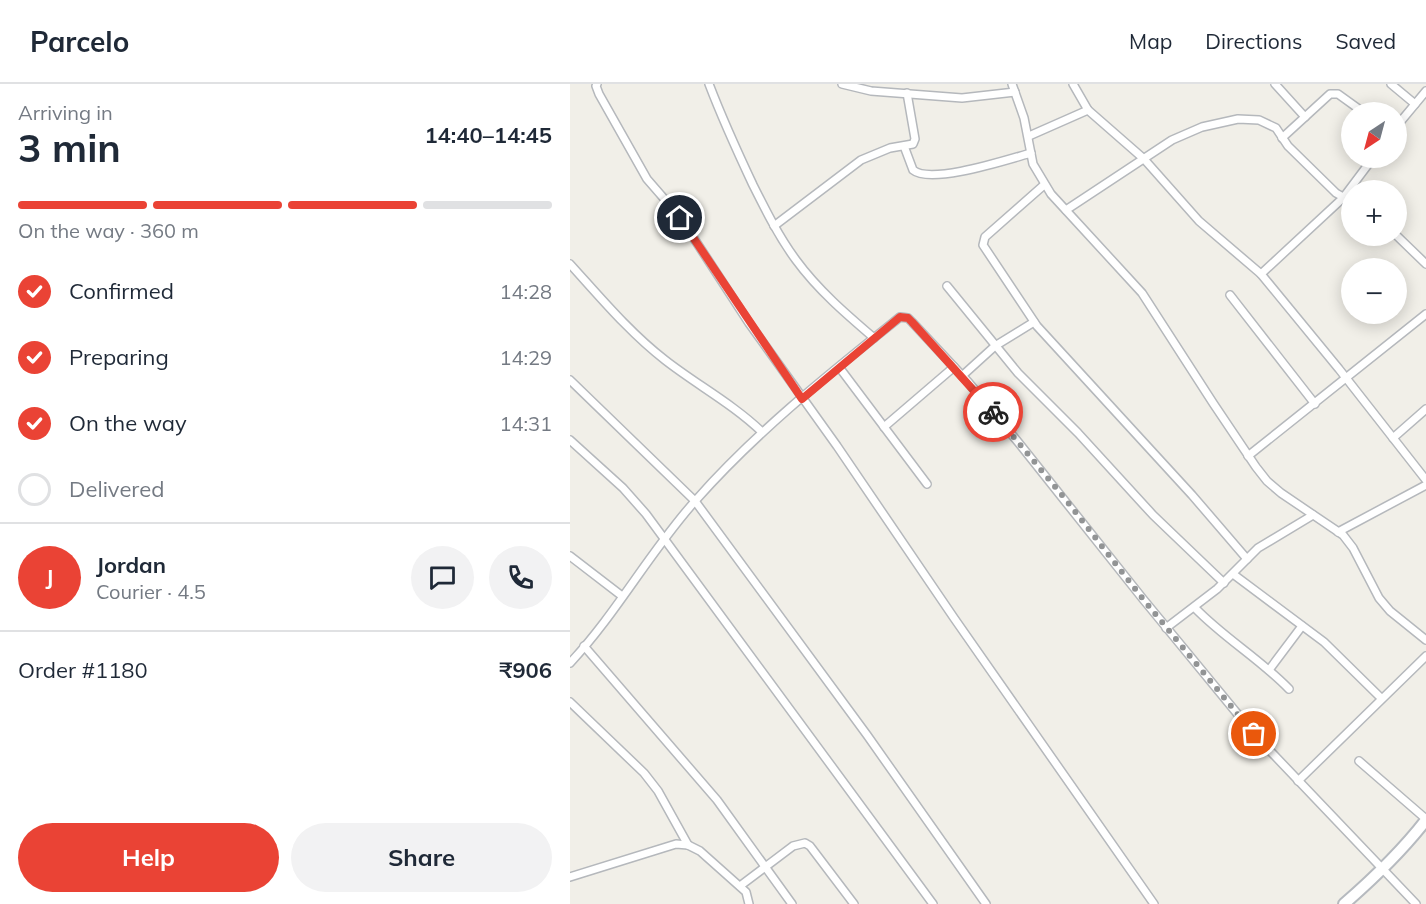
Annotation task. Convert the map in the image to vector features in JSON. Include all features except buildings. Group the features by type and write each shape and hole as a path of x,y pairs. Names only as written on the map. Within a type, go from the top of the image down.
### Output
{"street":[{"path":"597,84 599,94 647,179 680,218 802,399 837,446 960,627 1154,904"},
{"path":"709,84 727,130 774,226 797,262 845,314 874,338"},
{"path":"842,84 871,91 962,98 1015,92"},
{"path":"1012,84 1029,136 1033,164 1044,185 1142,293 1248,456 1267,481 1312,516 1338,532 1353,548 1379,598 1390,611 1426,640"},
{"path":"1073,84 1088,110 1144,159 1199,221 1261,274 1347,378 1426,480"},
{"path":"1275,84 1305,117"},
{"path":"1391,84 1415,104"},
{"path":"1407,114 1426,91"},
{"path":"774,226 861,160 890,148 913,144 915,139 907,93"},
{"path":"1282,138 1330,94 1335,93 1348,102"},
{"path":"1029,136 1088,110"},
{"path":"1066,210 1187,132 1238,119 1259,120 1276,128 1288,146 1341,196"},
{"path":"904,146 913,170 923,175 978,169 1032,153"},
{"path":"1044,185 983,240 989,254 1034,322 1192,495 1247,559"},
{"path":"1261,274 1341,200"},
{"path":"1407,246 1426,264"},
{"path":"570,264 656,352 726,402 762,432"},
{"path":"947,286 1018,373 1078,433 1153,515 1224,583"},
{"path":"1230,295 1315,404"},
{"path":"1248,456 1426,314"},
{"path":"570,663 665,538 731,462 762,432 874,338 900,317 908,318 962,376 1066,500 1166,628 1254,734 1416,904"},
{"path":"962,376 995,346 1034,322"},
{"path":"839,367 927,484"},
{"path":"884,427 954,367"},
{"path":"570,380 695,501 867,735 986,904"},
{"path":"1393,438 1426,409"},
{"path":"570,440 623,488 665,538 732,633 933,904"},
{"path":"1338,532 1426,485"},
{"path":"1166,628 1195,608 1224,583 1257,548 1312,516"},
{"path":"570,556 622,596"},
{"path":"1233,574 1340,656 1381,699"},
{"path":"1195,608 1213,626 1269,670 1289,689"},
{"path":"1269,670 1302,626"},
{"path":"584,646 717,800 792,904"},
{"path":"1298,781 1426,656"},
{"path":"570,702 644,773 658,791 688,845"},
{"path":"1344,904 1383,870 1407,845 1426,820 1359,761"},
{"path":"740,886 794,846 805,843 810,846 854,904"},
{"path":"570,877 676,844 688,845 700,851 740,886 746,892 749,904"}],"way so far":[{"path":"993,412 1254,734"}],"route":[{"path":"680,218 802,399 864,346 904,316 969,383 993,412"}]}
